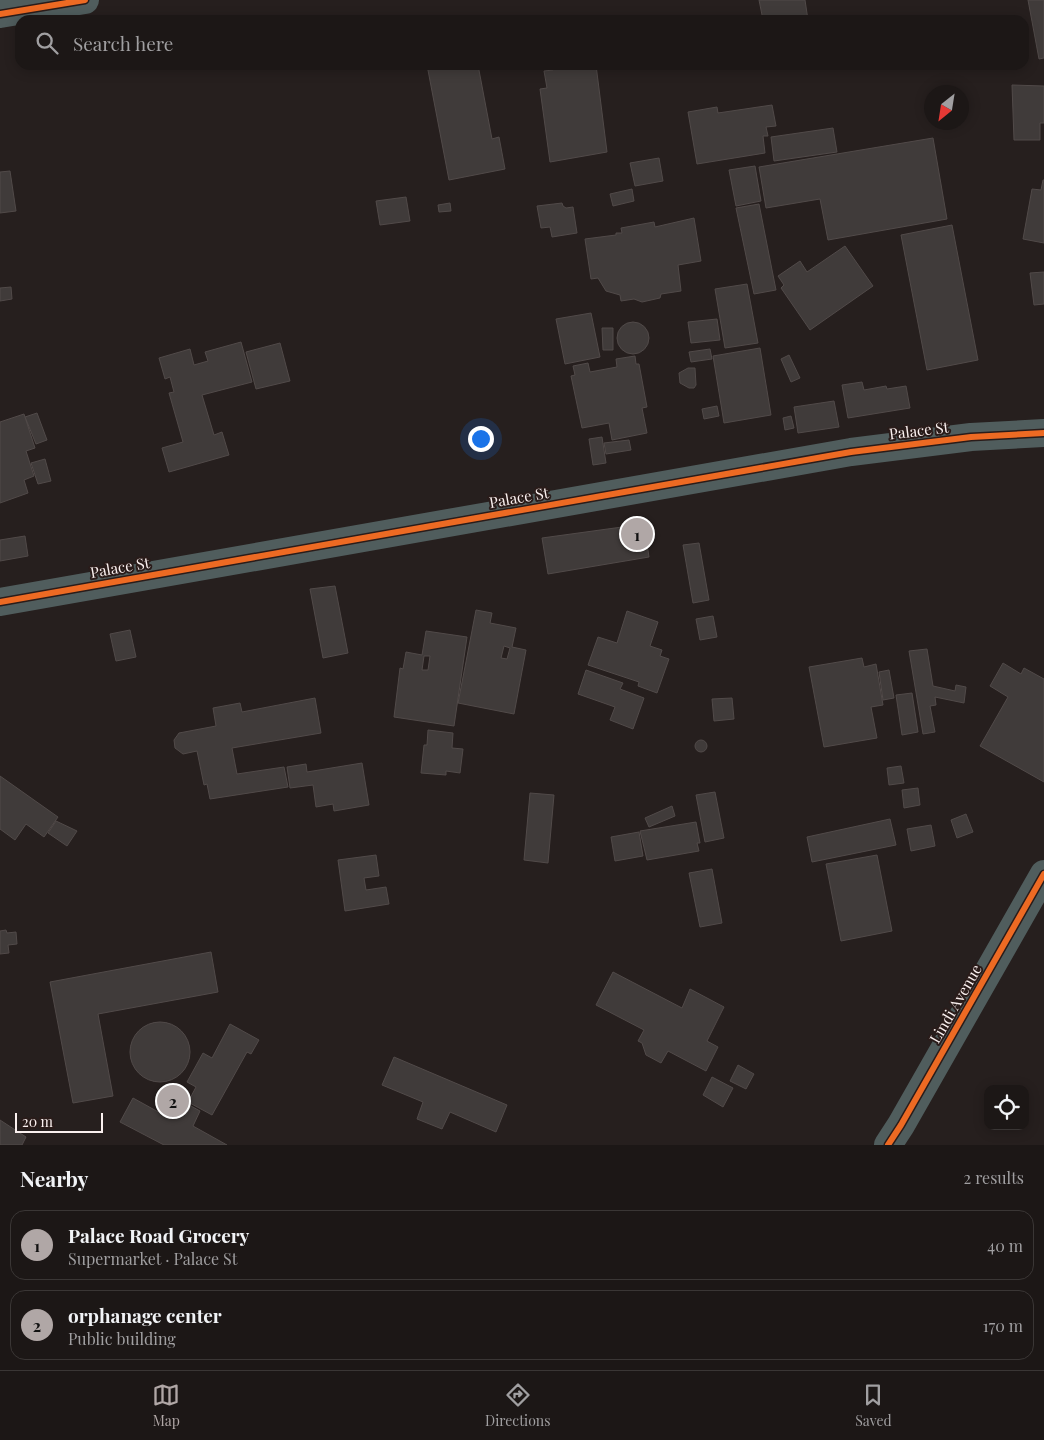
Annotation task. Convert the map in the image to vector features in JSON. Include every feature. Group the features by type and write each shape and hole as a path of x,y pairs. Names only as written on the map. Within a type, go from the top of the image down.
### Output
{"street":[{"path":"0,14 85,0"},
{"name":"Palace St","path":"0,602 850,452 972,437 1044,433"},
{"name":"Lindi Avenue","path":"888,1145 902,1125 1044,874"}],"building":[{"path":"759,0 805,0 807,15 762,15"},
{"path":"1028,0 1044,0 1044,58 1039,59"},
{"path":"428,70 479,70 492,139 499,137 505,169 449,180"},
{"path":"597,70 607,152 550,162 540,89 547,88 544,71"},
{"path":"1012,85 1044,86 1044,123 1040,123 1040,140 1014,140"},
{"path":"772,105 776,126 766,127 768,136 763,136 765,153 697,164 688,112 717,107 718,113"},
{"path":"833,128 837,152 774,161 771,137"},
{"path":"933,138 947,219 828,240 820,199 766,208 759,167"},
{"path":"659,158 663,181 635,186 630,163"},
{"path":"755,166 761,201 736,206 729,170"},
{"path":"10,171 16,211 0,213 0,172"},
{"path":"1043,180 1044,243 1023,239 1032,189 1041,190"},
{"path":"632,189 634,201 613,206 610,194"},
{"path":"406,197 410,221 380,225 376,201"},
{"path":"450,203 451,211 439,212 438,205"},
{"path":"562,203 566,208 573,207 577,233 552,237 550,227 541,228 537,206"},
{"path":"759,204 776,290 754,294 736,208"},
{"path":"694,218 701,261 678,265 681,291 661,294 660,298 642,302 634,299 621,301 620,295 606,291 598,278 591,279 585,239 616,235 616,233 622,233 621,228 654,222 655,227"},
{"path":"952,225 978,360 927,370 901,235"},
{"path":"845,246 873,286 810,330 781,288 784,285 778,276 800,261 807,272"},
{"path":"1044,272 1044,304 1034,305 1030,273"},
{"path":"747,284 758,343 725,348 715,289"},
{"path":"11,287 12,299 0,301 0,288"},
{"path":"591,313 600,357 565,364 556,319"},
{"path":"717,319 720,340 691,343 688,322"},
{"path":"633,322 645,326 649,338 645,350 633,354 621,350 617,338 621,326"},
{"path":"602,328 613,328 613,350 603,350"},
{"path":"241,342 252,382 202,395 214,435 222,432 229,455 169,472 162,448 183,442 169,393 174,392 170,377 165,379 159,358 190,349 194,365 208,361 205,352"},
{"path":"280,343 290,381 256,389 246,352"},
{"path":"760,348 771,415 724,423 713,356"},
{"path":"710,349 712,359 691,362 689,352"},
{"path":"789,355 800,378 791,382 781,359"},
{"path":"635,356 636,364 639,364 647,407 642,408 647,433 612,440 609,423 582,428 571,376 575,375 573,366 588,363 590,372 617,367 616,359"},
{"path":"688,368 695,368 696,385 694,388 689,388 680,383 679,373"},
{"path":"862,382 864,390 886,386 887,389 906,386 910,408 848,418 842,385"},
{"path":"834,401 839,427 798,433 794,407"},
{"path":"717,406 719,416 704,419 702,409"},
{"path":"37,413 47,440 36,444 25,417"},
{"path":"24,414 35,448 26,451 34,476 24,480 28,493 0,503 0,422"},
{"path":"791,416 794,428 785,430 783,418"},
{"path":"602,437 606,463 593,465 589,439"},
{"path":"629,440 631,450 606,454 604,443"},
{"path":"45,459 51,481 38,484 31,463"},
{"path":"644,524 649,557 548,574 542,538"},
{"path":"25,536 28,556 0,561 0,540"},
{"path":"699,543 709,600 693,603 683,545"},
{"path":"335,586 348,653 323,658 310,589"},
{"path":"476,610 492,613 490,623 516,628 512,647 526,650 514,714 458,703","holes":["504,646 510,648 507,659 501,658"]},
{"path":"627,611 658,622 650,646 662,650 660,656 669,659 657,693 638,686 639,682 588,665 598,637 617,643"},
{"path":"713,616 717,637 700,640 696,619"},
{"path":"130,630 136,657 116,661 110,634"},
{"path":"426,631 467,637 454,726 394,717 400,668 403,669 406,652 422,655","holes":["424,656 430,656 428,670 422,670"]},
{"path":"927,649 933,686 955,691 956,685 966,687 964,703 935,697 936,705 930,706 935,732 923,734 909,651"},
{"path":"862,658 864,667 876,664 883,705 871,707 877,738 824,747 809,667"},
{"path":"1003,663 1021,674 1024,668 1044,679 1044,782 980,746 1008,697 990,686"},
{"path":"586,670 623,683 620,689 644,698 633,729 610,720 615,707 578,694"},
{"path":"889,670 894,698 883,700 879,672"},
{"path":"912,693 918,732 902,735 896,695"},
{"path":"315,698 321,733 232,748 237,774 284,767 288,787 210,799 207,784 204,785 197,751 183,754 175,748 174,740 179,733 216,726 213,708 240,703 242,712"},
{"path":"732,698 734,719 714,721 712,699"},
{"path":"428,730 453,733 452,748 463,749 460,773 446,771 446,775 421,773 424,745 427,745"},
{"path":"699,740 703,740 707,746 703,752 699,752 695,748 695,744"},
{"path":"362,763 369,805 334,811 333,804 316,807 313,785 290,788 287,767 306,764 307,772"},
{"path":"901,766 904,783 889,785 887,768"},
{"path":"0,776 58,817 44,837 26,824 15,840 0,829"},
{"path":"918,788 920,805 904,808 902,790"},
{"path":"715,792 724,838 705,842 696,795"},
{"path":"530,793 554,795 548,863 524,860"},
{"path":"672,806 675,816 649,827 645,818"},
{"path":"966,814 973,832 957,838 951,820"},
{"path":"890,819 896,845 812,862 807,837"},
{"path":"56,821 77,831 67,846 48,833"},
{"path":"696,822 700,843 697,843 699,851 647,860 640,831"},
{"path":"931,825 935,846 911,851 907,829"},
{"path":"639,832 643,856 615,861 611,837"},
{"path":"376,855 379,876 364,878 366,890 386,887 389,904 345,911 338,860"},
{"path":"877,855 892,931 841,941 826,864"},
{"path":"712,869 722,923 700,927 689,873"},
{"path":"6,930 7,933 16,932 17,944 8,945 9,953 0,954 0,931"},
{"path":"211,952 218,992 98,1014 113,1096 73,1103 50,982"},
{"path":"613,972 682,1008 690,989 724,1007 707,1041 718,1047 706,1071 668,1051 661,1063 646,1055 642,1043 638,1041 644,1030 596,1005"},
{"path":"154,1022 166,1022 177,1027 185,1035 190,1046 188,1064 177,1077 166,1082 154,1082 143,1077 135,1069 130,1058 130,1046 135,1035 143,1027"},
{"path":"230,1024 259,1040 251,1054 247,1052 212,1115 188,1102 196,1087 187,1082 203,1053 212,1058"},
{"path":"394,1057 507,1105 496,1132 450,1112 442,1129 417,1119 423,1102 382,1085"},
{"path":"738,1065 754,1074 746,1089 730,1081"},
{"path":"712,1077 733,1088 723,1107 703,1095"},
{"path":"133,1098 162,1114 167,1104 186,1115 191,1106 200,1111 193,1126 227,1145 164,1145 120,1122"},
{"path":"0,1120 26,1137 22,1145 0,1145"}],"cycle path":[{"path":"0,14 85,0"},
{"path":"0,602 851,452 971,437 1044,433"},
{"path":"888,1145 1044,874"}],"place":[{"name":"Palace Road Grocery","path":"637,534"},
{"name":"orphanage center","path":"173,1101"}]}
